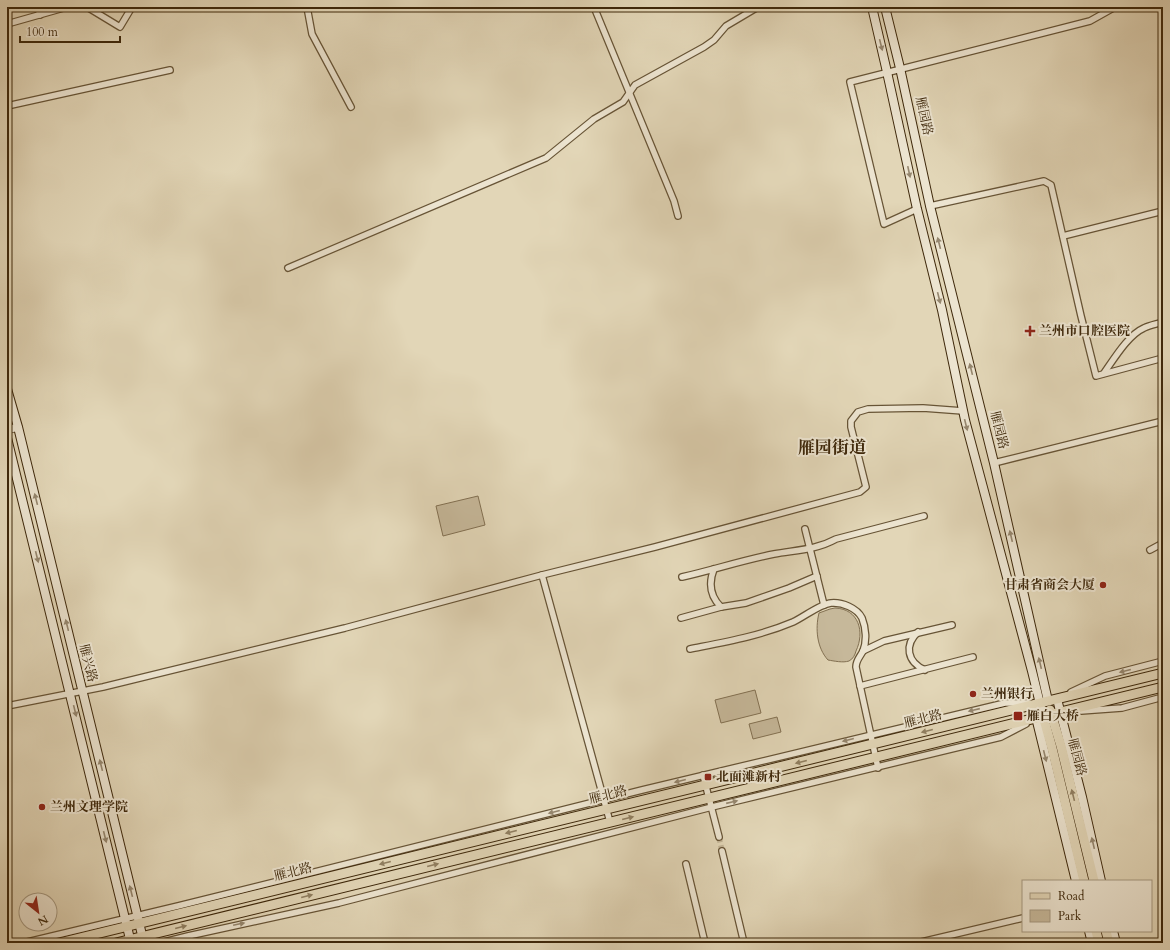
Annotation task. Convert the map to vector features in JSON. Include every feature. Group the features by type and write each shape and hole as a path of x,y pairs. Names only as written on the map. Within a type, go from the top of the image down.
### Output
{"main road":[{"name":"雁园路","path":"872,7 917,209 942,310 963,411 1048,715 1082,797 1101,880"},
{"name":"雁园路","path":"885,7 930,206 994,463 1044,702 1061,746 1094,880"},
{"path":"917,209 930,206"},
{"name":"雁兴路","path":"7,389 18,427 83,690 143,940"},
{"name":"雁兴路","path":"7,438 130,941"},
{"name":"雁北路","path":"59,943 126,922 706,785 1163,673"},
{"name":"雁北路","path":"116,943 143,940 610,822 711,803 875,757 1163,687"},
{"name":"雁园路","path":"1048,715 1052,748 1084,880"},
{"name":"雁园路","path":"1048,715 1076,880"},
{"path":"1089,932 1092,943"},
{"path":"1096,932 1099,943"},
{"path":"1106,932 1109,943"},
{"path":"1113,932 1116,943"}],"street":[{"path":"38,7 40,15"},
{"path":"7,24 67,7"},
{"path":"87,7 120,27 132,7"},
{"path":"307,7 312,34 351,107"},
{"path":"594,7 674,201 678,216"},
{"path":"288,268 546,158 594,119 623,102 635,86 704,47 714,40 726,26 758,7"},
{"path":"917,209 884,224 850,82 900,68 1090,21 1115,7"},
{"path":"7,106 170,70"},
{"path":"930,206 1044,181 1051,185 1096,376 1163,358"},
{"path":"1063,236 1163,211"},
{"path":"1104,373 1117,353 1133,336 1144,328 1163,322"},
{"path":"7,706 104,687 345,628 860,492 866,487 851,426 854,416 858,412 876,408 923,408 963,411"},
{"path":"994,463 1163,422"},
{"path":"7,430 18,427"},
{"path":"682,577 775,554 810,549 836,539 924,516"},
{"path":"805,529 824,605"},
{"path":"1150,550 1163,543"},
{"path":"714,569 710,586 715,601 721,607"},
{"path":"542,575 610,822"},
{"path":"681,618 721,607 746,603 790,588 817,576"},
{"path":"690,649 761,634 793,622 824,605 831,603 839,603 852,608 858,612 864,623 866,637 863,650 856,662 878,768"},
{"path":"863,650 884,641 952,625"},
{"path":"919,632 914,636 910,643 909,650 913,662 918,667 925,670"},
{"path":"860,686 973,657"},
{"path":"138,920 603,800 870,735 1005,703 1044,702 1104,676 1163,661"},
{"path":"160,943 339,903 711,803 878,768 1001,737 1048,715 1122,708 1163,697"},
{"path":"703,776 719,837"},
{"path":"1163,793 1163,806"},
{"path":"722,851 744,943"},
{"path":"686,864 705,943"},
{"path":"918,943 1022,918"},
{"path":"23,943 126,922"}],"green space":[{"path":"478,496 485,525 443,536 436,506"},
{"path":"835,608 850,612 855,617 860,629 859,644 854,657 847,662 828,660 819,644 817,625 819,613"},
{"path":"755,690 761,713 721,723 715,700"},
{"path":"777,717 781,732 753,739 749,724"}],"tunnel":[{"path":"719,837 722,851"}],"place":[{"name":"兰州市口腔医院","path":"1030,331"},
{"name":"甘肃省商会大厦","path":"1103,585"},
{"name":"兰州银行","path":"973,694"},
{"name":"雁白大桥","path":"1018,716"},
{"name":"北面滩新村","path":"708,777"},
{"name":"兰州文理学院","path":"42,807"}],"district":[{"name":"雁园街道","path":"832,447"}]}
